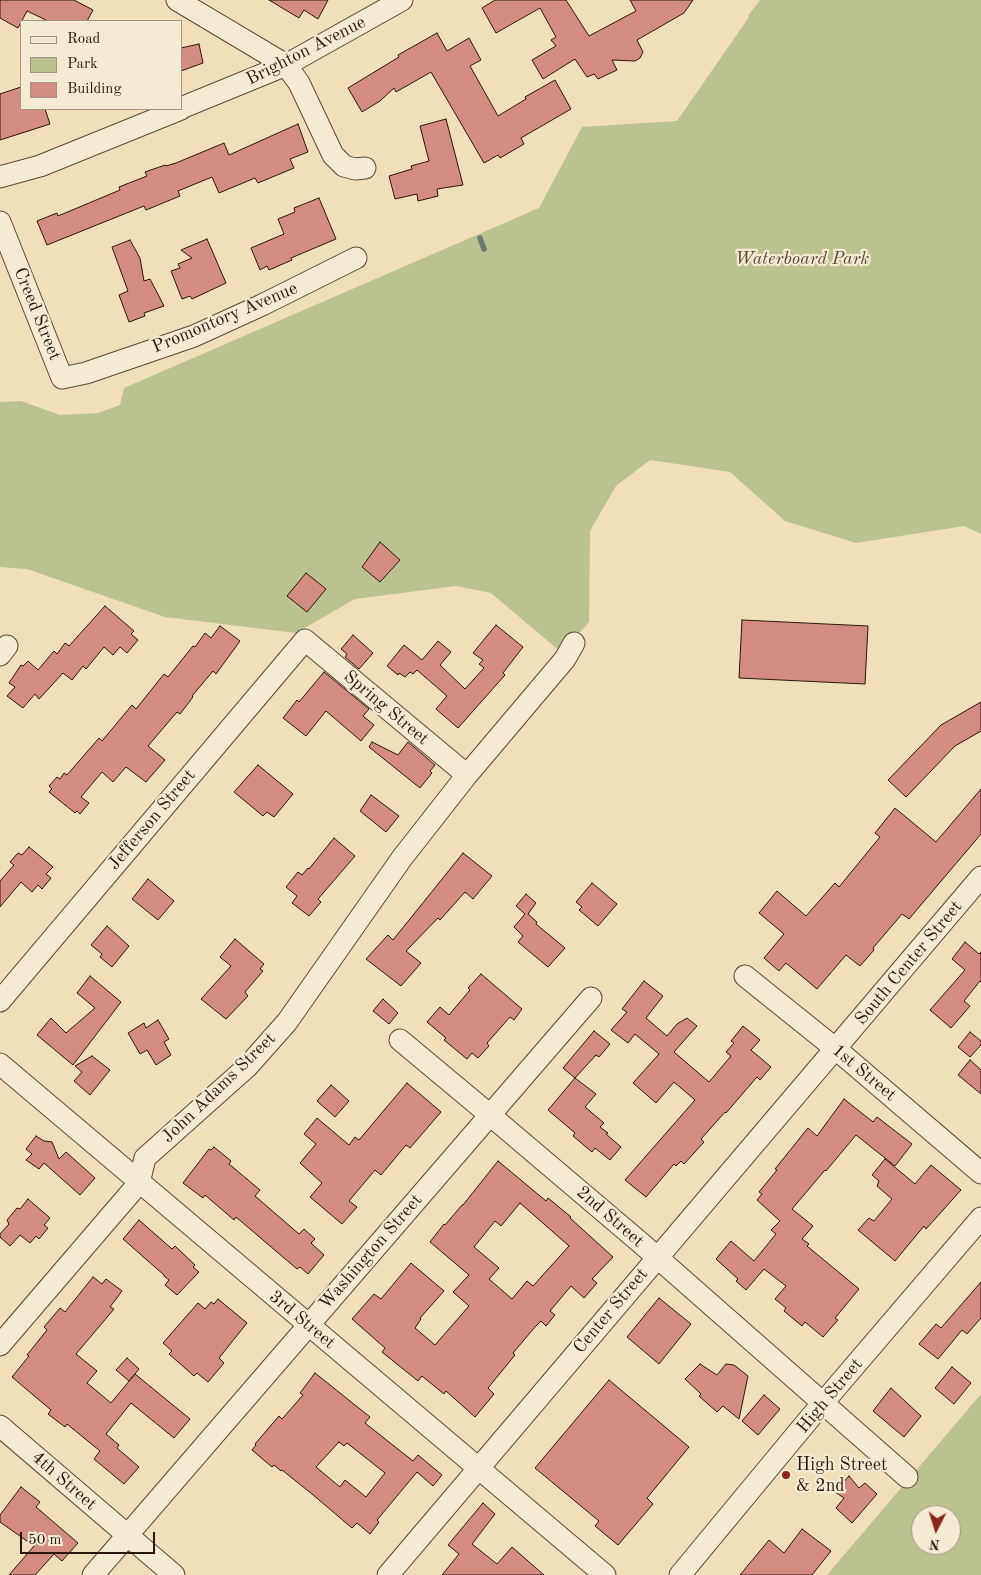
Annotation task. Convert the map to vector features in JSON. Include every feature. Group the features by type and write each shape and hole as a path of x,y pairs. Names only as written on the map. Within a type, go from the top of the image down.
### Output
{"street":[{"path":"177,0 286,65 299,82 333,155 344,166 355,169 365,168"},
{"name":"Brighton Avenue","path":"182,109 286,65 402,0"},
{"name":"Brighton Avenue","path":"0,177 40,166 179,110"},
{"name":"Creed Street","path":"0,222 62,378"},
{"name":"Promontory Avenue","path":"62,378 86,373 194,336 262,305 356,258"},
{"name":"Spring Street","path":"305,640 466,775"},
{"name":"Jefferson Street","path":"0,1001 305,640"},
{"name":"John Adams Street","path":"0,1345 139,1183 145,1158 247,1067 287,1022 402,858 466,775 565,659 574,643"},
{"name":"South Center Street","path":"836,1049 981,877"},
{"name":"1st Street","path":"745,976 836,1049 981,1173"},
{"name":"Washington Street","path":"93,1575 591,998"},
{"name":"2nd Street","path":"400,1040 490,1114 907,1477"},
{"name":"Center Street","path":"388,1575 836,1049"},
{"name":"3rd Street","path":"0,1064 605,1575"},
{"name":"High Street","path":"680,1575 822,1404 981,1218"},
{"name":"4th Street","path":"0,1426 174,1575"}],"green space":[{"name":"Waterboard Park","path":"760,0 981,0 981,534 964,526 856,543 785,521 730,472 650,460 616,486 590,531 589,622 562,653 491,593 456,586 355,599 296,633 165,617 27,569 0,567 0,402 21,401 60,415 98,413 120,405 124,388 539,208 582,127 677,121"},
{"path":"981,1394 981,1575 827,1575"}],"building":[{"path":"0,0 74,0 93,10 88,20 46,20 27,11 22,20 20,20 18,28 0,18"},
{"path":"269,0 328,0 318,19 304,10 299,18"},
{"path":"495,0 566,0 589,36 636,11 630,0 693,0 684,13 637,40 643,52 640,58 635,61 612,60 617,70 598,79 594,74 587,77 575,59 543,79 532,60 556,46 551,40 556,37 540,8 496,33 482,8"},
{"path":"437,33 447,51 469,38 481,60 470,66 498,116 526,99 525,97 555,80 571,109 521,138 524,144 500,158 498,155 484,163 431,72 396,92 394,88 380,101 362,112 348,88 399,57 398,55"},
{"path":"199,44 203,63 182,71 182,48"},
{"path":"20,87 20,110 45,110 50,124 0,140 0,94"},
{"path":"446,119 463,185 437,189 438,196 418,201 417,194 395,199 389,176 412,169 411,166 429,161 420,126"},
{"path":"298,124 308,152 290,159 294,168 258,183 255,178 219,193 212,177 178,191 180,196 146,210 144,206 47,245 37,221 57,213 58,216 120,190 119,187 147,176 145,172 176,163 224,143 229,155"},
{"path":"319,198 336,239 291,258 292,260 269,270 267,266 260,270 251,248 284,234 278,219 295,212 294,208"},
{"path":"207,239 226,283 192,299 190,296 182,299 171,271 180,268 178,264 192,258 181,250"},
{"path":"130,240 140,258 144,281 150,279 164,306 144,313 145,316 129,322 119,295 128,291 112,247"},
{"path":"380,542 400,560 380,582 362,567"},
{"path":"306,573 326,589 307,612 287,596"},
{"path":"105,606 134,631 131,634 138,640 127,653 120,647 113,655 104,647 86,669 83,666 72,680 63,673 39,699 35,694 23,708 7,696 15,687 9,683 21,665 23,666 28,661 38,670 54,651 57,654 65,643 69,646"},
{"path":"742,620 868,626 865,684 739,678"},
{"path":"496,625 523,647 503,673 505,675 458,728 436,709 447,696 417,670 413,674 410,672 405,677 399,673 398,675 387,666 404,645 422,660 438,641 451,652 440,665 465,689 484,668 479,664 483,660 473,653"},
{"path":"220,626 240,641 216,674 213,671 180,714 177,712 148,746 165,760 146,782 126,767 113,782 102,772 81,797 89,803 80,814 77,811 75,813 49,792 52,789 49,786 57,777 60,779 64,773 67,775 99,738 102,741 132,705 136,709 164,674 168,677 205,633 211,638"},
{"path":"353,635 373,653 359,669 345,657 347,654 341,649"},
{"path":"324,672 369,709 363,716 374,725 361,741 326,711 306,736 283,718 297,700 299,702"},
{"path":"981,702 981,731 955,746 906,797 888,780 941,725"},
{"path":"372,742 398,755 408,742 435,765 430,771 432,773 420,788 369,747"},
{"path":"258,765 293,794 274,817 267,812 263,816 234,792"},
{"path":"981,789 981,834 909,919 902,914 860,966 846,955 817,989 786,963 779,971 764,958 784,934 759,913 777,891 806,916 835,883 839,887 880,837 875,833 895,808 936,842"},
{"path":"371,795 399,816 386,832 360,811"},
{"path":"334,838 355,856 318,899 321,902 309,916 292,903 297,896 286,887 298,872 302,875 309,869"},
{"path":"29,847 53,867 46,874 51,878 42,889 38,885 32,892 21,882 0,907 0,881 14,865 10,862 18,853 22,855"},
{"path":"463,853 492,876 473,899 465,892 440,920 438,918 406,951 421,963 401,986 366,959 388,935 393,940"},
{"path":"148,879 174,901 158,920 132,899"},
{"path":"592,883 617,904 598,926 579,910 582,907 576,902"},
{"path":"526,894 536,903 528,914 537,922 536,924 565,948 548,967 518,942 523,936 514,927 525,914 516,906"},
{"path":"107,926 129,946 112,967 100,957 102,954 91,945"},
{"path":"235,939 264,964 260,969 263,971 245,992 248,996 226,1019 201,999 231,966 220,957"},
{"path":"965,942 979,954 981,952 981,982 964,1001 970,1006 951,1028 930,1010 965,970 952,959"},
{"path":"481,974 522,1009 514,1020 510,1017 487,1043 489,1046 478,1058 472,1053 467,1059 444,1040 446,1038 427,1022 440,1007 449,1015 470,990 468,988"},
{"path":"90,976 121,1002 73,1065 37,1035 51,1018 66,1033 95,1008 77,993"},
{"path":"644,981 663,996 646,1018 667,1036 677,1024 687,1018 697,1026 674,1052 709,1082 731,1056 726,1052 734,1043 731,1041 743,1026 760,1040 751,1050 771,1067 760,1080 757,1077 725,1112 701,1139 704,1142 684,1164 681,1161 676,1166 674,1164 646,1197 625,1180 695,1100 674,1082 656,1103 633,1083 659,1054 635,1034 628,1043 611,1030 627,1012 622,1009"},
{"path":"383,999 398,1013 389,1024 373,1011"},
{"path":"158,1020 169,1039 164,1042 171,1055 156,1065 147,1050 140,1054 128,1033 144,1023 146,1028"},
{"path":"594,1031 610,1044 599,1057 596,1055 575,1078 563,1068"},
{"path":"970,1032 981,1041 981,1045 970,1057 958,1047"},
{"path":"92,1056 110,1070 90,1095 74,1081 82,1072 75,1066"},
{"path":"970,1060 981,1070 981,1094 958,1075"},
{"path":"575,1078 596,1094 585,1107 604,1123 600,1127 621,1147 610,1160 595,1148 592,1152 573,1136 575,1133 548,1110"},
{"path":"407,1083 441,1112 410,1148 406,1145 381,1175 375,1170 349,1201 357,1207 342,1224 310,1197 322,1183 300,1163 316,1144 304,1134 317,1118 349,1145 355,1137 359,1140"},
{"path":"331,1085 349,1101 335,1117 317,1101"},
{"path":"844,1099 873,1122 877,1117 912,1144 895,1166 856,1135 792,1209 813,1226 802,1239 809,1244 807,1246 859,1289 835,1318 838,1320 823,1337 805,1322 802,1326 784,1311 786,1308 775,1299 786,1286 764,1269 746,1290 736,1281 738,1279 716,1259 731,1241 754,1261 776,1234 771,1230 780,1221 757,1200 762,1194 759,1192 808,1128 817,1136"},
{"path":"36,1136 44,1141 52,1142 59,1159 66,1152 95,1178 80,1195 44,1163 39,1169 26,1160 32,1154 26,1149"},
{"path":"214,1147 231,1161 229,1164 260,1190 255,1196 299,1234 304,1229 315,1239 311,1243 324,1255 308,1274 300,1267 297,1269 236,1217 234,1220 205,1195 203,1198 183,1183 209,1149 211,1150"},
{"path":"885,1159 915,1184 931,1165 961,1190 926,1229 924,1226 895,1261 858,1230 869,1218 874,1221 892,1199 877,1186 879,1181 872,1175"},
{"path":"498,1161 546,1201 548,1198 571,1217 613,1257 592,1279 597,1283 584,1298 571,1286 550,1311 555,1315 546,1326 541,1321 535,1327 513,1353 515,1355 488,1388 494,1394 475,1417 446,1391 444,1394 422,1376 418,1381 382,1352 385,1348 352,1319 374,1294 381,1299 411,1263 444,1291 420,1318 415,1328 435,1345 469,1306 453,1292 469,1275 430,1242 444,1224 463,1205","holes":["520,1203 569,1246 533,1286 527,1281 512,1299 489,1279 499,1268 474,1247 495,1221 501,1226"]},
{"path":"28,1199 50,1218 44,1225 48,1228 39,1239 36,1236 30,1243 20,1235 10,1246 0,1237 0,1234 9,1224 7,1220"},
{"path":"139,1220 172,1249 175,1246 195,1265 193,1267 199,1272 177,1295 165,1285 169,1280 123,1239"},
{"path":"93,1277 102,1284 106,1279 122,1291 110,1307 114,1309 76,1354 97,1371 87,1383 111,1403 135,1374 190,1419 174,1438 131,1403 106,1434 119,1445 117,1448 139,1467 124,1484 94,1459 100,1451 67,1424 65,1427 48,1414 51,1410 12,1377 47,1330 44,1327 60,1308 65,1312"},
{"path":"981,1282 981,1318 967,1334 962,1330 938,1359 919,1344 936,1324 941,1328"},
{"path":"659,1298 691,1324 659,1364 627,1337"},
{"path":"218,1299 247,1323 219,1358 224,1363 208,1382 197,1373 194,1376 169,1354 172,1351 163,1343 198,1303 205,1309 211,1302 214,1304"},
{"path":"127,1358 139,1369 129,1381 116,1370"},
{"path":"700,1364 717,1375 726,1364 734,1365 748,1376 739,1419 723,1406 717,1412 699,1396 701,1394 685,1379"},
{"path":"952,1367 971,1383 954,1404 935,1388"},
{"path":"315,1373 370,1417 365,1423 413,1461 418,1455 442,1475 433,1486 417,1472 377,1520 379,1522 370,1534 357,1523 352,1528 282,1470 274,1465 272,1467 252,1450 279,1416 282,1419 303,1395 300,1393","holes":["339,1442 344,1446 347,1443 385,1473 366,1497 345,1480 340,1487 316,1467"]},
{"path":"609,1380 689,1447 647,1498 653,1504 618,1545 595,1526 599,1521 535,1468"},
{"path":"891,1388 921,1416 904,1437 873,1411"},
{"path":"764,1395 780,1409 758,1435 742,1421"},
{"path":"849,1476 859,1488 865,1483 877,1494 852,1523 836,1508 844,1498 835,1492"},
{"path":"21,1487 40,1502 36,1507 78,1543 62,1561 54,1554 35,1575 9,1575 34,1546 0,1522 0,1515"},
{"path":"483,1503 495,1514 472,1544 497,1564 512,1547 544,1575 442,1575 459,1554 448,1545"},
{"path":"802,1529 831,1551 812,1575 740,1575 769,1540 784,1553"}],"waterway":[{"path":"480,238 484,249"}],"place":[{"name":"High Street & 2nd","path":"786,1475"}]}
